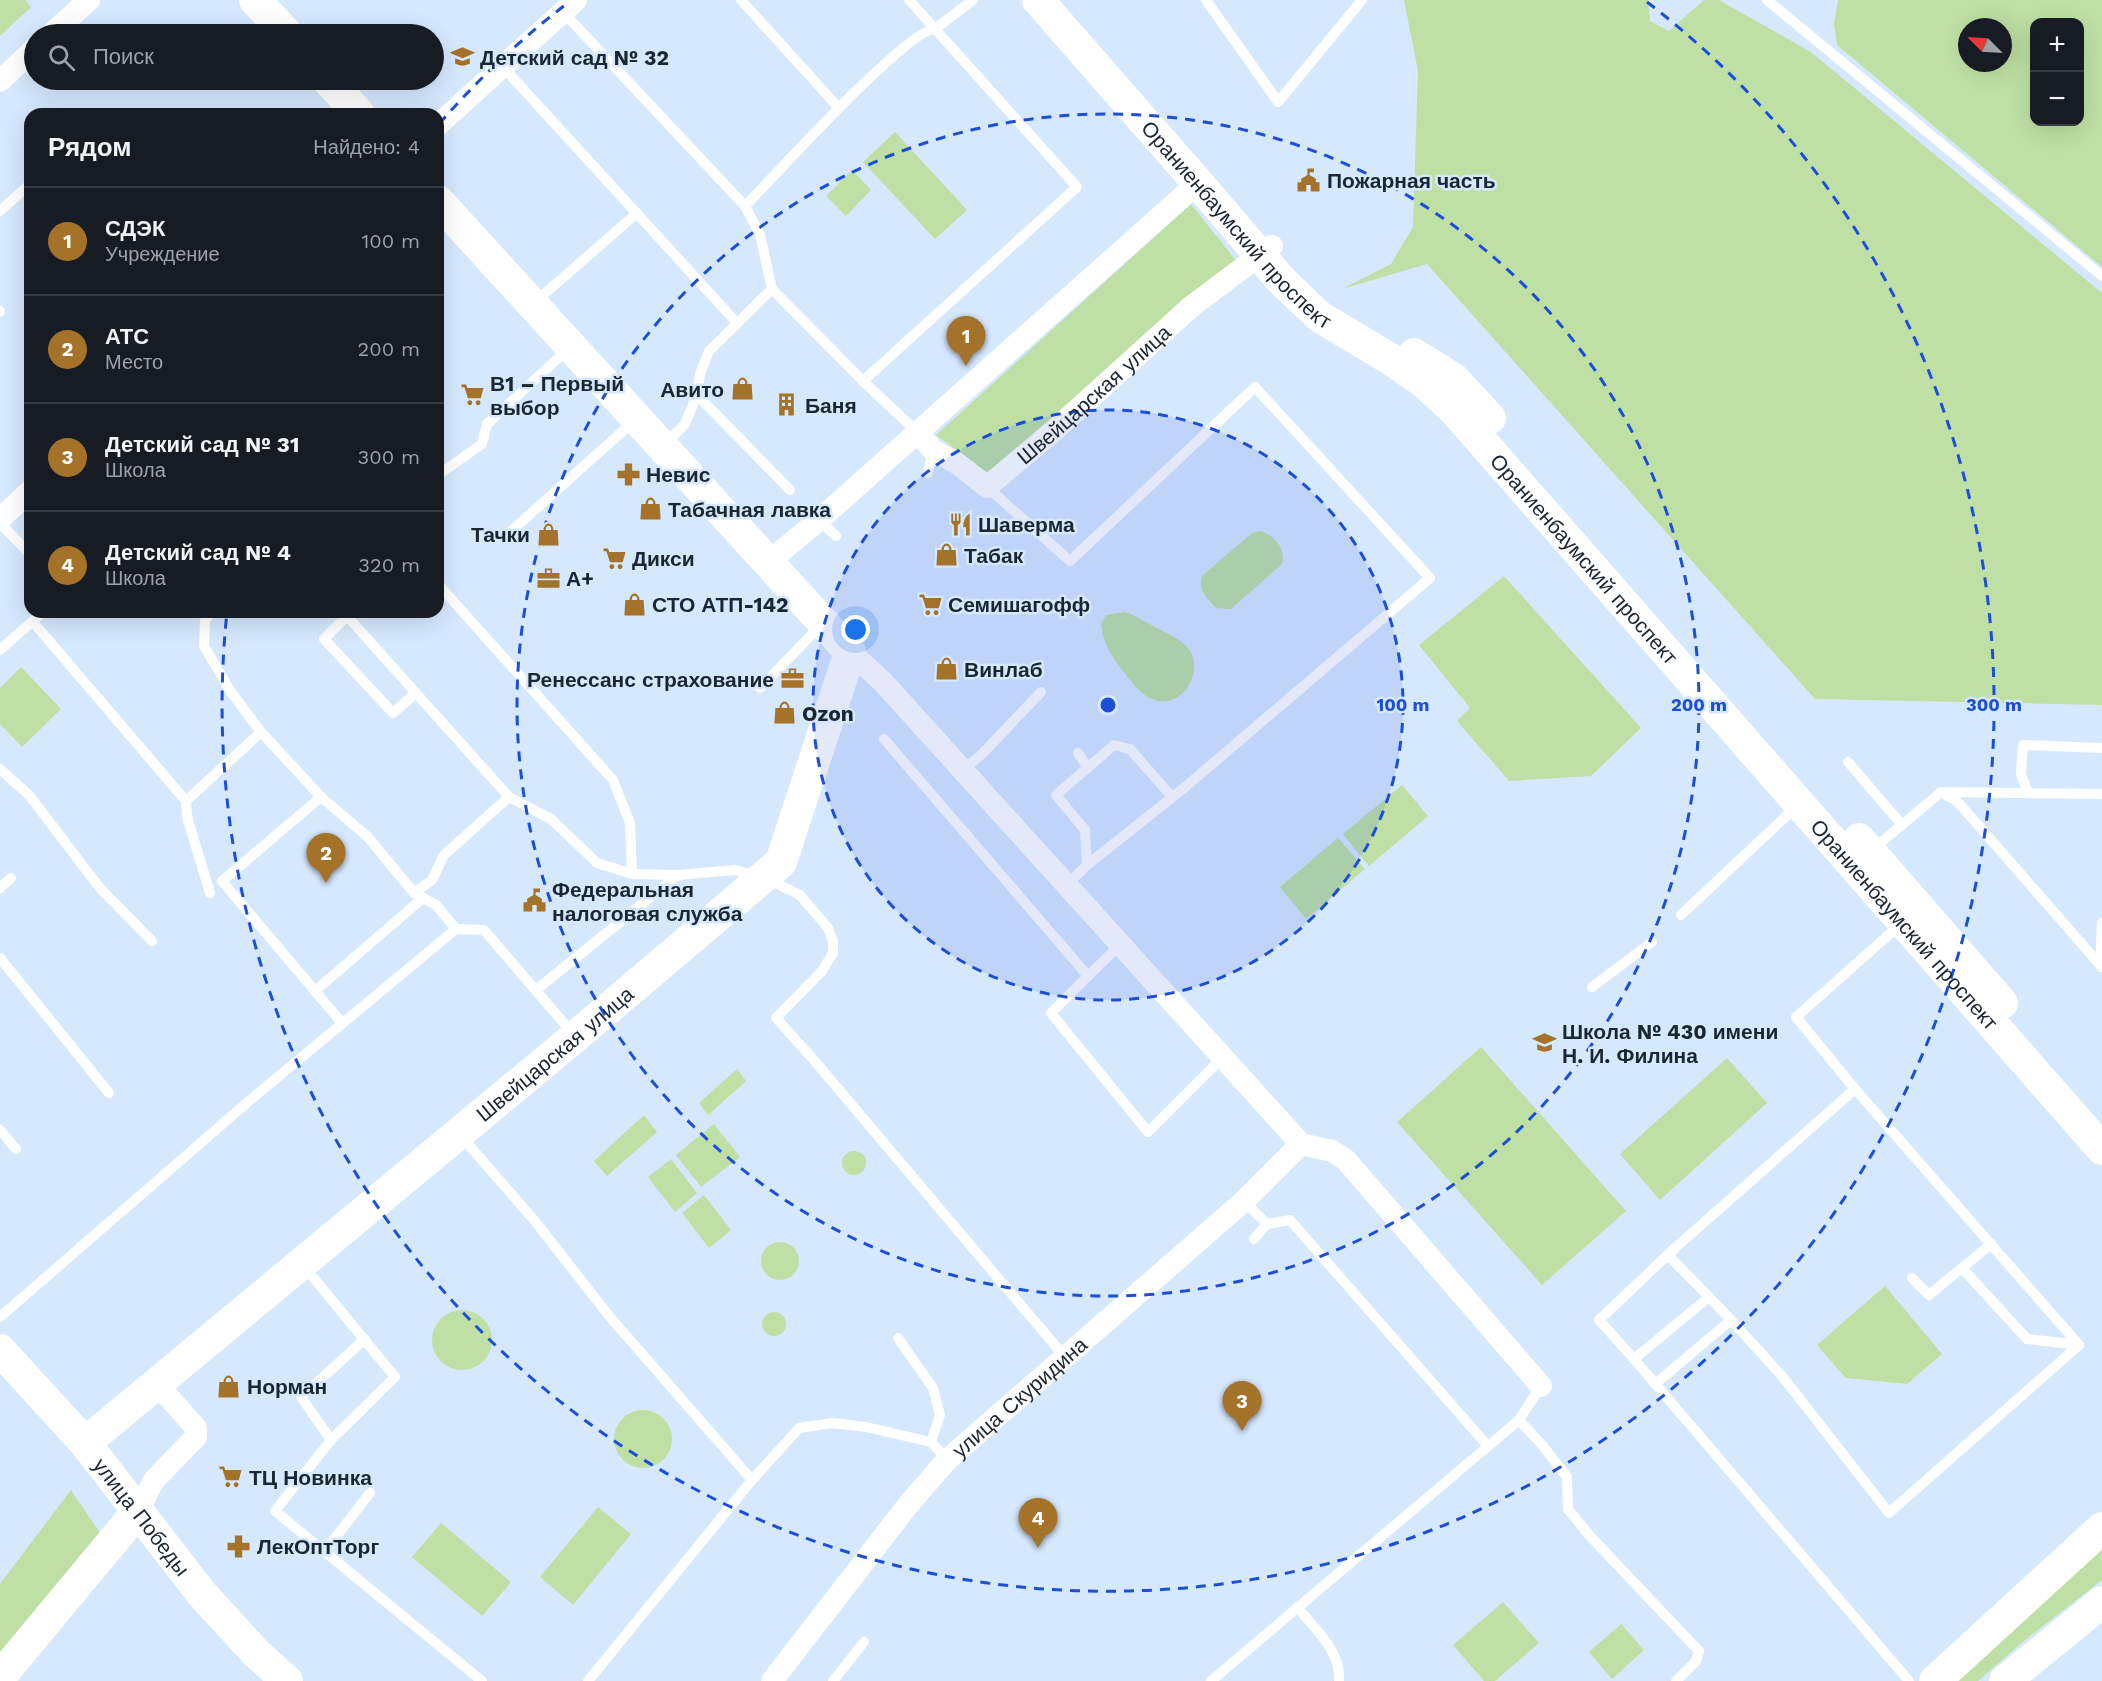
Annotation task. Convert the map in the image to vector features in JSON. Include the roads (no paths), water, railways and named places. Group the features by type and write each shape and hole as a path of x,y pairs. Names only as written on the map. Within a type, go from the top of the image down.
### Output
{"main road":[{"path":"255,0 278,24"},
{"name":"Ораниенбаумский проспект","path":"1038,0 1198,183 1265,251 1333,307 1454,379 1861,859 2102,1119"},
{"name":"Ораниенбаумский проспект","path":"1055,0 1265,251 1281,281 1320,317 1425,383 1455,411 1799,804 1861,859"},
{"path":"337,90 354,108"},
{"path":"444,208 850,652"},
{"name":"Швейцарская улица","path":"85,1443 459,1134 765,878 781,862 850,652"},
{"name":"Ораниенбаумский проспект","path":"1911,915 2102,1149"},
{"name":"улица Победы","path":"0,1350 85,1443 202,1594 256,1653 287,1681"},
{"path":"6,1676 138,1510"},
{"path":"1935,1681 2102,1528"},
{"path":"2005,1681 2102,1602"}],"street":[{"path":"62,24 89,0"},
{"path":"444,120 570,6"},
{"path":"0,81 24,58"},
{"path":"767,563 819,520 1198,183"},
{"name":"Швейцарская улица","path":"987,488 1058,428 1192,306 1265,251"},
{"path":"917,432 933,450 958,464 987,488"},
{"path":"0,521 24,497"},
{"path":"850,652 882,681 1300,1144 1332,1151 1346,1160 1541,1386"},
{"name":"улица Скуридина","path":"772,1681 908,1505 947,1460 1244,1201 1300,1144"},
{"path":"138,1510 154,1480 196,1437 196,1428 157,1384"}],"lane":[{"path":"741,0 838,107"},
{"path":"863,381 1077,187 909,0"},
{"path":"745,206 824,125 838,107 902,50 929,29 935,29 972,0"},
{"path":"1206,0 1278,102 1362,0"},
{"path":"1767,0 2102,276"},
{"path":"570,6 745,206 760,236 772,289 917,432"},
{"path":"503,67 736,322"},
{"path":"0,211 24,189"},
{"path":"532,305 637,213"},
{"path":"662,447 685,424 697,395 700,374 709,351 772,289"},
{"path":"444,471 482,444 487,424 571,347"},
{"path":"987,488 1070,561 1255,387 1430,578 1172,797 1087,865 1067,885"},
{"path":"697,395 790,490"},
{"path":"510,533 636,419"},
{"path":"928,473 933,450"},
{"path":"819,520 836,536"},
{"path":"0,521 24,547"},
{"path":"444,591 613,780 630,824 632,874"},
{"path":"0,650 37,618"},
{"path":"207,618 204,646 231,692 261,732 321,797 368,837 419,896 436,905 456,929"},
{"path":"345,618 324,639 393,713 416,693"},
{"path":"349,618 509,797 551,819 597,863 632,874 735,870 765,878 800,895 828,928 833,941 833,953 822,971 776,1018 1064,1356"},
{"path":"33,622 186,801 187,817 210,893"},
{"path":"759,688 822,624"},
{"path":"963,770 1041,692"},
{"path":"186,801 261,732"},
{"path":"884,739 1088,976"},
{"path":"1087,865 1085,830 1056,795 1114,745 1130,749 1172,797"},
{"path":"2028,793 2021,774 2023,745 2102,748"},
{"path":"1078,753 1088,768"},
{"path":"1848,762 1902,825"},
{"path":"0,768 28,795 99,887 152,941"},
{"path":"1861,859 1941,792 2102,794"},
{"path":"1941,792 1957,801 2101,966"},
{"path":"321,797 222,881 342,1023"},
{"path":"315,992 419,896 432,880 444,855 509,797"},
{"path":"1681,915 1799,804"},
{"path":"536,990 678,874"},
{"path":"0,888 11,878"},
{"path":"1911,915 1796,1017 2079,1345"},
{"path":"2101,966 2102,922"},
{"path":"0,1317 249,1101 456,929 484,930 575,1037"},
{"path":"1592,987 1652,942"},
{"path":"1121,944 1051,1013 1148,1132 1223,1057"},
{"path":"0,958 109,1093"},
{"path":"1856,1089 1668,1255 1599,1320 1909,1681"},
{"path":"0,1130 16,1149"},
{"path":"459,1134 534,1220 610,1317 752,1480"},
{"path":"1244,1201 1267,1224"},
{"path":"1254,1239 1267,1224 1290,1220 1487,1445"},
{"path":"1912,1278 1929,1295 1991,1244"},
{"path":"1668,1255 1782,1376 1889,1513 2079,1345"},
{"path":"302,1264 395,1377 331,1440 275,1511 482,1681"},
{"path":"1962,1268 2027,1339 2079,1345"},
{"path":"1634,1359 1709,1297"},
{"path":"1655,1384 1731,1320"},
{"path":"898,1338 933,1388 940,1414 931,1442"},
{"path":"331,1440 301,1397 365,1339"},
{"path":"1211,1681 1519,1420 1541,1386"},
{"path":"1519,1420 1567,1477 1568,1509 1589,1535 1699,1651 1696,1661 1676,1681"},
{"path":"588,1681 752,1480 799,1428 833,1423 866,1427 931,1442 947,1460"},
{"path":"324,1552 370,1493"},
{"path":"1297,1607 1332,1651 1340,1669 1339,1681"},
{"path":"833,1681 864,1642"}],"place":[{"name":"Детский сад № 32","path":"462,57"},
{"name":"Пожарная часть","path":"1309,180"},
{"name":"СДЭК","path":"966,366"},
{"name":"Авито","path":"742,389"},
{"name":"В1 – Первый выбор","path":"472,395"},
{"name":"Баня","path":"787,405"},
{"name":"Невис","path":"628,474"},
{"name":"Табачная лавка","path":"650,509"},
{"name":"Шаверма","path":"960,524"},
{"name":"Тачки","path":"548,534"},
{"name":"Табак","path":"946,555"},
{"name":"Дикси","path":"614,558"},
{"name":"А+","path":"548,578"},
{"name":"СТО АТП-142","path":"634,604"},
{"name":"Семишагофф","path":"930,604"},
{"name":"Винлаб","path":"946,669"},
{"name":"Ренессанс страхование","path":"792,679"},
{"name":"Ozon","path":"784,713"},
{"name":"АТС","path":"326,883"},
{"name":"Федеральная налоговая служба","path":"534,901"},
{"name":"Школа № 430 имени Н. И. Филина","path":"1544,1043"},
{"name":"Норман","path":"229,1386"},
{"name":"Детский сад № 31","path":"1242,1431"},
{"name":"ТЦ Новинка","path":"231,1477"},
{"name":"ЛекОптТорг","path":"239,1546"},
{"name":"Детский сад № 4","path":"1038,1548"}]}
